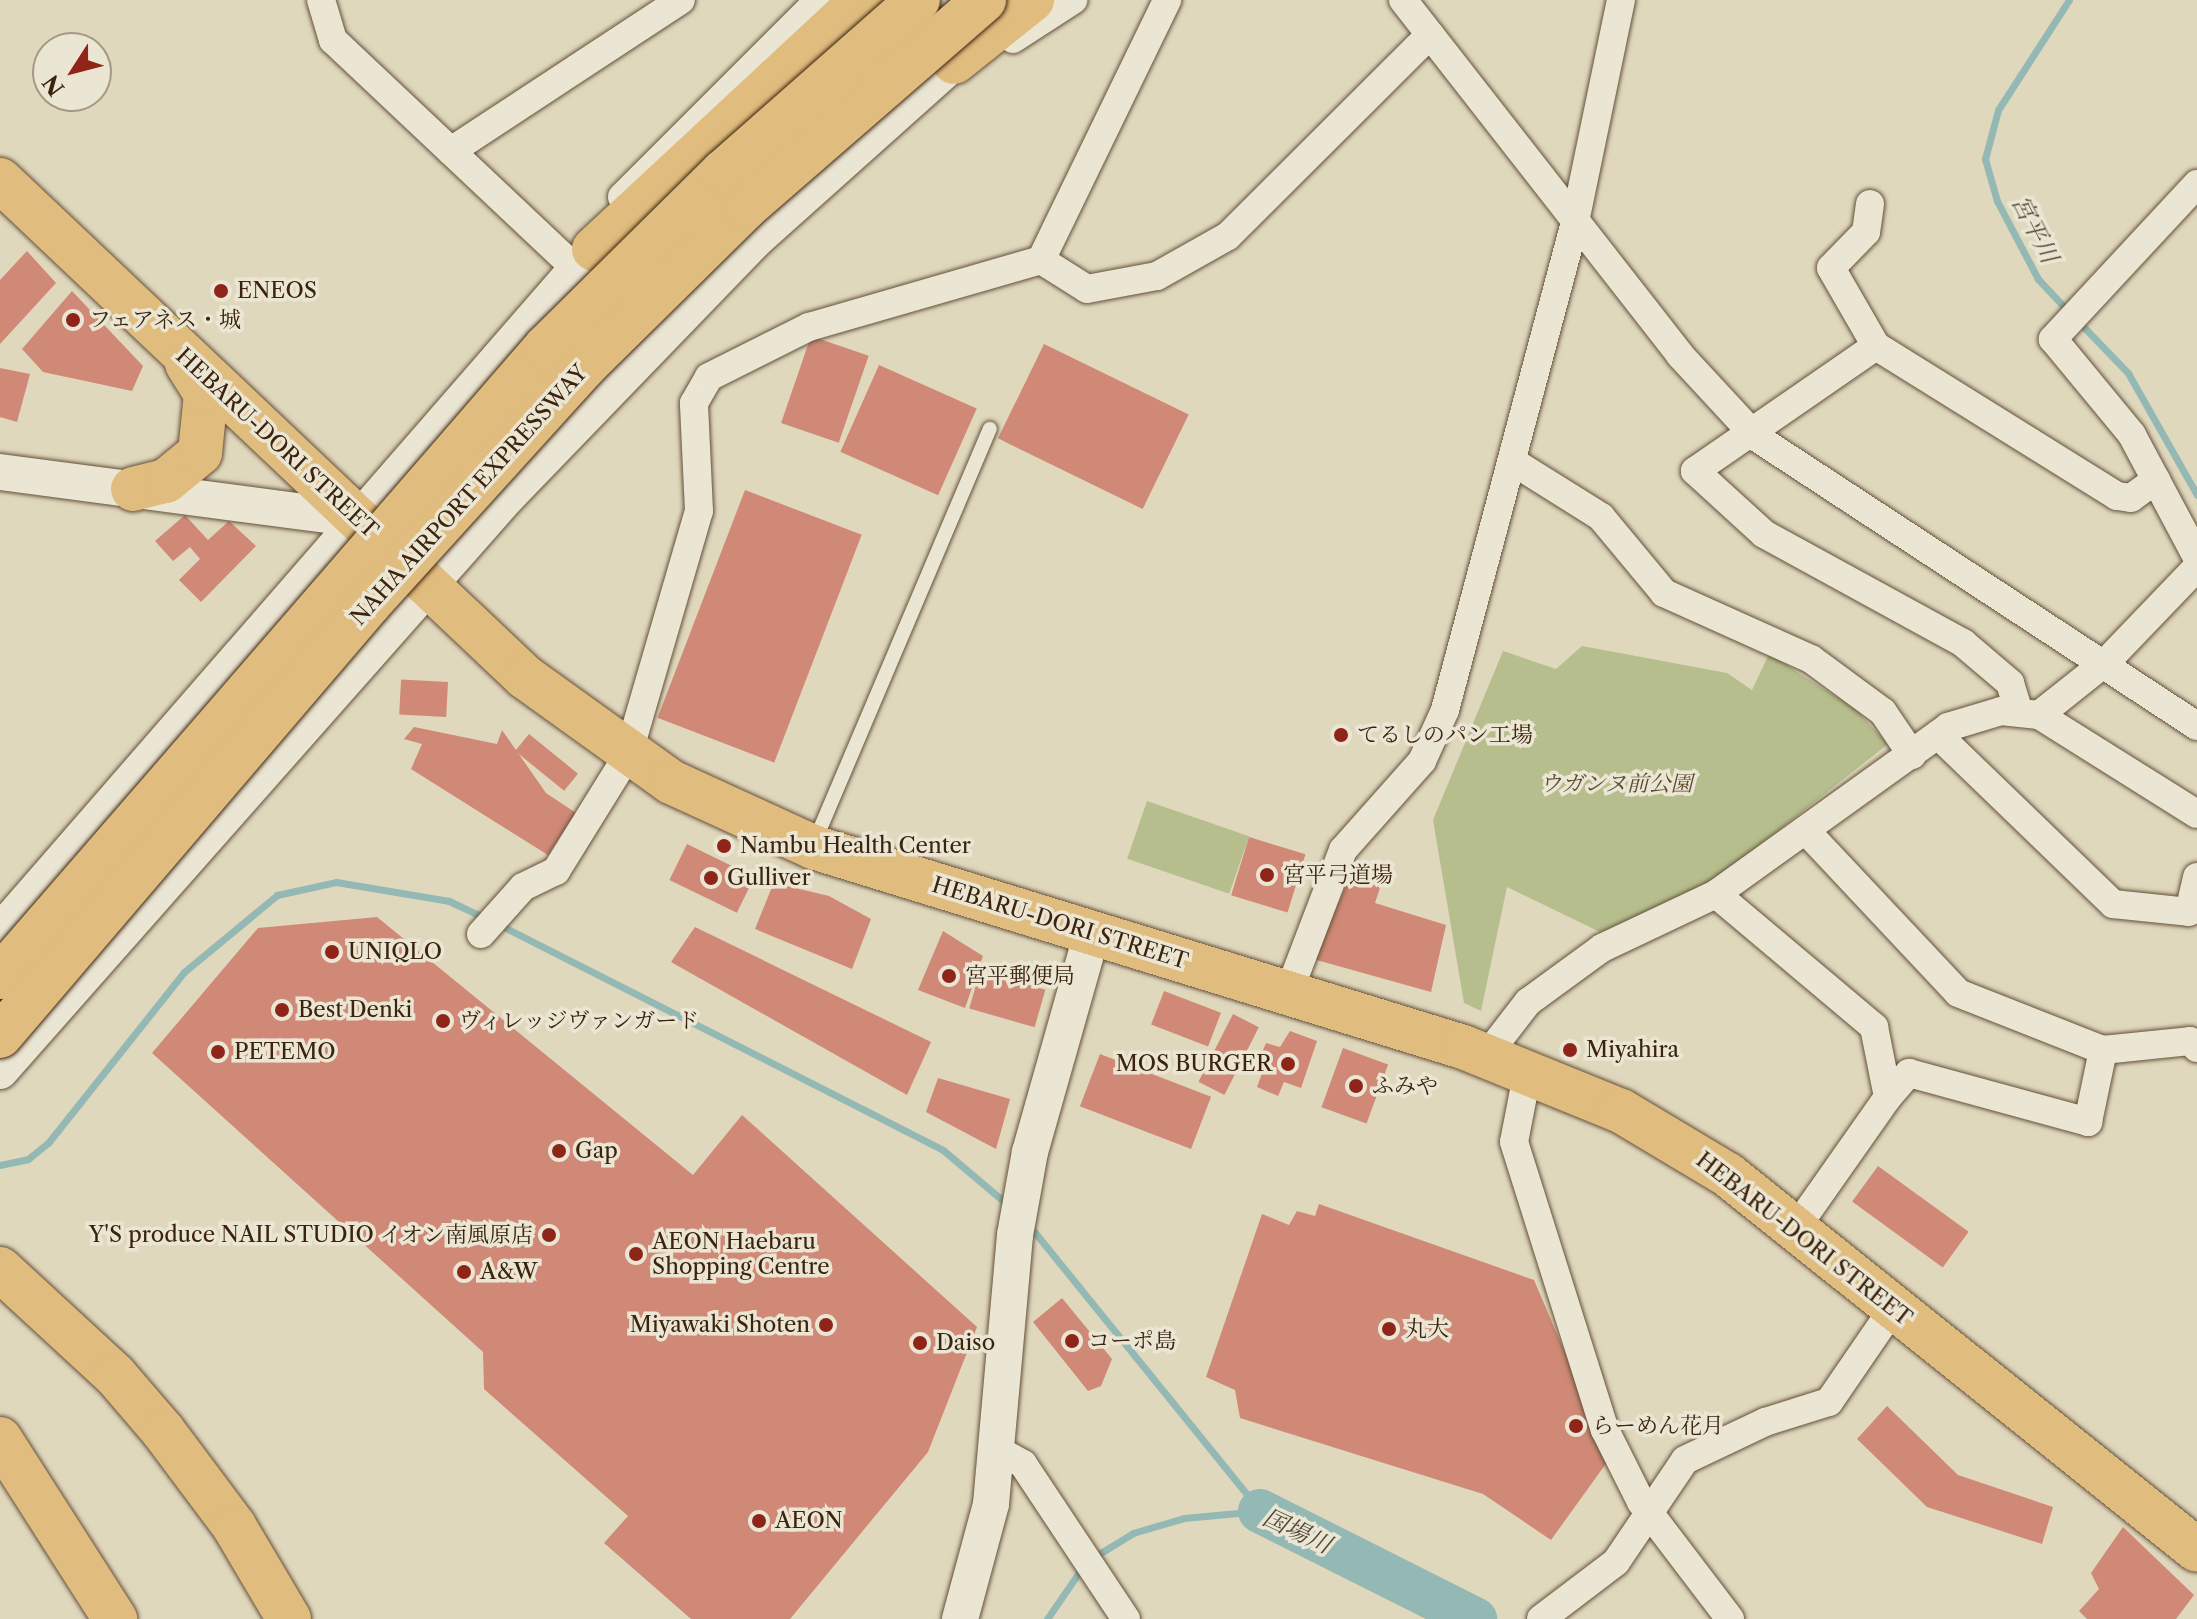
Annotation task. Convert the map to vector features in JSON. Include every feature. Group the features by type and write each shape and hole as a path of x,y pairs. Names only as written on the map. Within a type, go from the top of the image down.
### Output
{"highway":[{"path":"585,259 862,0"},
{"name":"NAHA AIRPORT EXPRESSWAY","path":"0,977 546,347 723,172 918,0"},
{"name":"NAHA AIRPORT EXPRESSWAY","path":"0,1036 370,603 585,366 768,186 984,0"},
{"path":"954,62 1032,0"},
{"name":"HEBARU-DORI STREET","path":"0,180 525,677 628,755 726,812 813,847 1487,1055 1528,1070 1678,1143 1796,1228 2197,1550"},
{"path":"133,489 166,481 200,453 206,394 181,354"},
{"path":"0,1269 89,1349 163,1431 234,1526 289,1619"},
{"path":"0,1439 115,1619"}],"street":[{"path":"321,0 333,40 451,151 585,259"},
{"path":"451,151 681,0"},
{"path":"0,932 585,259 605,215 819,0"},
{"path":"0,1071 428,583 754,241 954,62 983,58 1073,0"},
{"path":"483,930 514,897 556,871 628,755 699,511 694,403 709,377 809,327 1041,260 1167,0"},
{"path":"1403,0 1575,222 1749,430 2107,661 2197,726"},
{"path":"1288,994 1343,850 1422,761 1445,710 1515,463 1575,222 1621,0"},
{"path":"1041,260 1087,289 1157,276 1216,243 1430,35"},
{"path":"2197,184 2053,339 2132,435 2197,557"},
{"path":"1870,204 1866,232 1831,268 1876,346 2117,496 2131,498 2156,480"},
{"path":"1876,346 1749,430 1695,471 1764,534 1963,643 2010,683 2029,714"},
{"path":"1515,463 1601,517 1664,593 1823,668 1883,712 1912,755"},
{"path":"0,472 359,519"},
{"path":"2029,714 2107,661 2197,567"},
{"path":"1487,1055 1528,1002 1602,948 1716,894 1808,833 1938,735 2001,711 2029,714 2197,814"},
{"path":"1938,735 2113,904 2189,912 2197,877"},
{"path":"1808,833 1958,993 2103,1050 2190,1041 2197,1048"},
{"path":"1716,894 1874,1027 1888,1097"},
{"path":"960,1619 982,1549 996,1449 1015,1235 1030,1152 1092,933"},
{"path":"1796,1228 1888,1097 1909,1073 2088,1122 2103,1050"},
{"path":"1528,1070 1514,1142 1605,1430 1647,1507 1730,1619"},
{"path":"1541,1619 1616,1562 1647,1507 1685,1460 1765,1422 1829,1402 1894,1307"},
{"path":"996,1449 1023,1464 1126,1619"}],"lane":[{"path":"813,847 990,429"}],"green space":[{"name":"ウガンヌ前公園","path":"1582,646 1727,673 1752,690 1769,654 1855,709 1888,744 1709,885 1600,932 1507,887 1481,1011 1464,1003 1433,820 1503,651 1556,669"},
{"path":"1147,801 1249,836 1229,894 1127,859"}],"building":[{"path":"27,251 56,283 0,344 0,280"},
{"name":"フェアネス・城","path":"72,291 143,366 132,391 43,372 22,349"},
{"path":"811,336 869,356 839,443 781,423"},
{"path":"1044,344 1189,415 1143,509 998,438"},
{"path":"879,365 977,409 938,495 840,452"},
{"path":"0,368 30,374 17,422 0,417"},
{"path":"745,490 862,535 774,763 658,718"},
{"path":"185,515 208,540 229,521 256,546 201,602 179,580 200,559 190,547 173,561 155,541"},
{"path":"401,680 448,682 446,717 399,714"},
{"path":"414,727 497,744 502,730 546,793 576,813 548,855 411,769 422,744 404,739"},
{"path":"529,734 578,774 564,791 515,751"},
{"name":"宮平弓道場","path":"1249,837 1305,854 1288,913 1231,895"},
{"name":"Gulliver","path":"687,844 754,877 737,913 669,880"},
{"path":"1356,864 1383,879 1375,903 1446,925 1431,992 1313,959"},
{"path":"787,886 829,896 871,919 852,969 755,929 772,887"},
{"name":"AEON Haebaru Shopping Centre","path":"377,917 693,1175 742,1115 977,1327 928,1452 790,1619 691,1619 604,1543 628,1516 484,1389 483,1352 152,1053 258,928"},
{"path":"695,927 931,1042 907,1095 671,962"},
{"name":"宮平郵便局","path":"943,931 983,956 965,1008 918,990"},
{"path":"980,971 1045,990 1035,1027 969,1008"},
{"path":"1164,991 1221,1013 1208,1046 1151,1025"},
{"path":"1233,1014 1259,1027 1224,1095 1198,1082"},
{"name":"MOS BURGER","path":"1290,1031 1317,1041 1301,1088 1284,1082 1278,1096 1257,1087 1268,1057 1261,1055 1266,1043 1280,1047"},
{"name":"ふみや","path":"1343,1048 1388,1064 1367,1124 1321,1107"},
{"path":"1100,1054 1211,1097 1191,1149 1080,1106"},
{"path":"938,1078 1010,1099 996,1149 926,1112"},
{"path":"1878,1166 1969,1232 1943,1267 1852,1202"},
{"name":"丸大","path":"1319,1204 1534,1280 1610,1458 1551,1540 1483,1494 1240,1418 1235,1390 1206,1377 1262,1214 1289,1225 1297,1211 1315,1216"},
{"name":"コーポ島","path":"1062,1298 1112,1359 1101,1386 1088,1391 1033,1322"},
{"path":"1887,1406 1958,1475 2053,1507 2042,1544 1927,1507 1857,1439"},
{"path":"2123,1527 2194,1595 2176,1619 2087,1619 2079,1611 2099,1589 2091,1573"}],"waterway":[{"name":"宮平川","path":"2068,311 2038,279 1997,201 1985,159 1998,110 2069,0"},
{"name":"宮平川","path":"2077,320 2128,373 2197,495"},
{"path":"0,1165 28,1159 48,1143 184,972 277,895 336,882 449,901 487,919"},
{"path":"498,924 943,1150 1007,1204"},
{"path":"1028,1224 1260,1511"},
{"name":"国場川","path":"1094,1557 1133,1533 1184,1518 1260,1511"},
{"name":"国場川","path":"1260,1511 1475,1619"},
{"name":"国場川","path":"1047,1619 1084,1565"}],"place":[{"name":"ENEOS","path":"221,291"},
{"name":"フェアネス・城","path":"73,320"},
{"name":"てるしのパン工場","path":"1341,735"},
{"name":"Nambu Health Center","path":"724,846"},
{"name":"宮平弓道場","path":"1267,875"},
{"name":"Gulliver","path":"711,878"},
{"name":"UNIQLO","path":"332,952"},
{"name":"宮平郵便局","path":"949,976"},
{"name":"Best Denki","path":"282,1010"},
{"name":"ヴィレッジヴァンガード","path":"443,1021"},
{"name":"Miyahira","path":"1570,1050"},
{"name":"PETEMO","path":"218,1052"},
{"name":"MOS BURGER","path":"1288,1064"},
{"name":"ふみや","path":"1356,1086"},
{"name":"Gap","path":"559,1151"},
{"name":"Y'S produce NAIL STUDIO イオン南風原店","path":"549,1235"},
{"name":"AEON Haebaru Shopping Centre","path":"636,1254"},
{"name":"A&W","path":"464,1272"},
{"name":"Miyawaki Shoten","path":"826,1325"},
{"name":"丸大","path":"1389,1329"},
{"name":"コーポ島","path":"1072,1341"},
{"name":"Daiso","path":"920,1343"},
{"name":"らーめん花月","path":"1576,1426"},
{"name":"AEON","path":"759,1521"}]}
